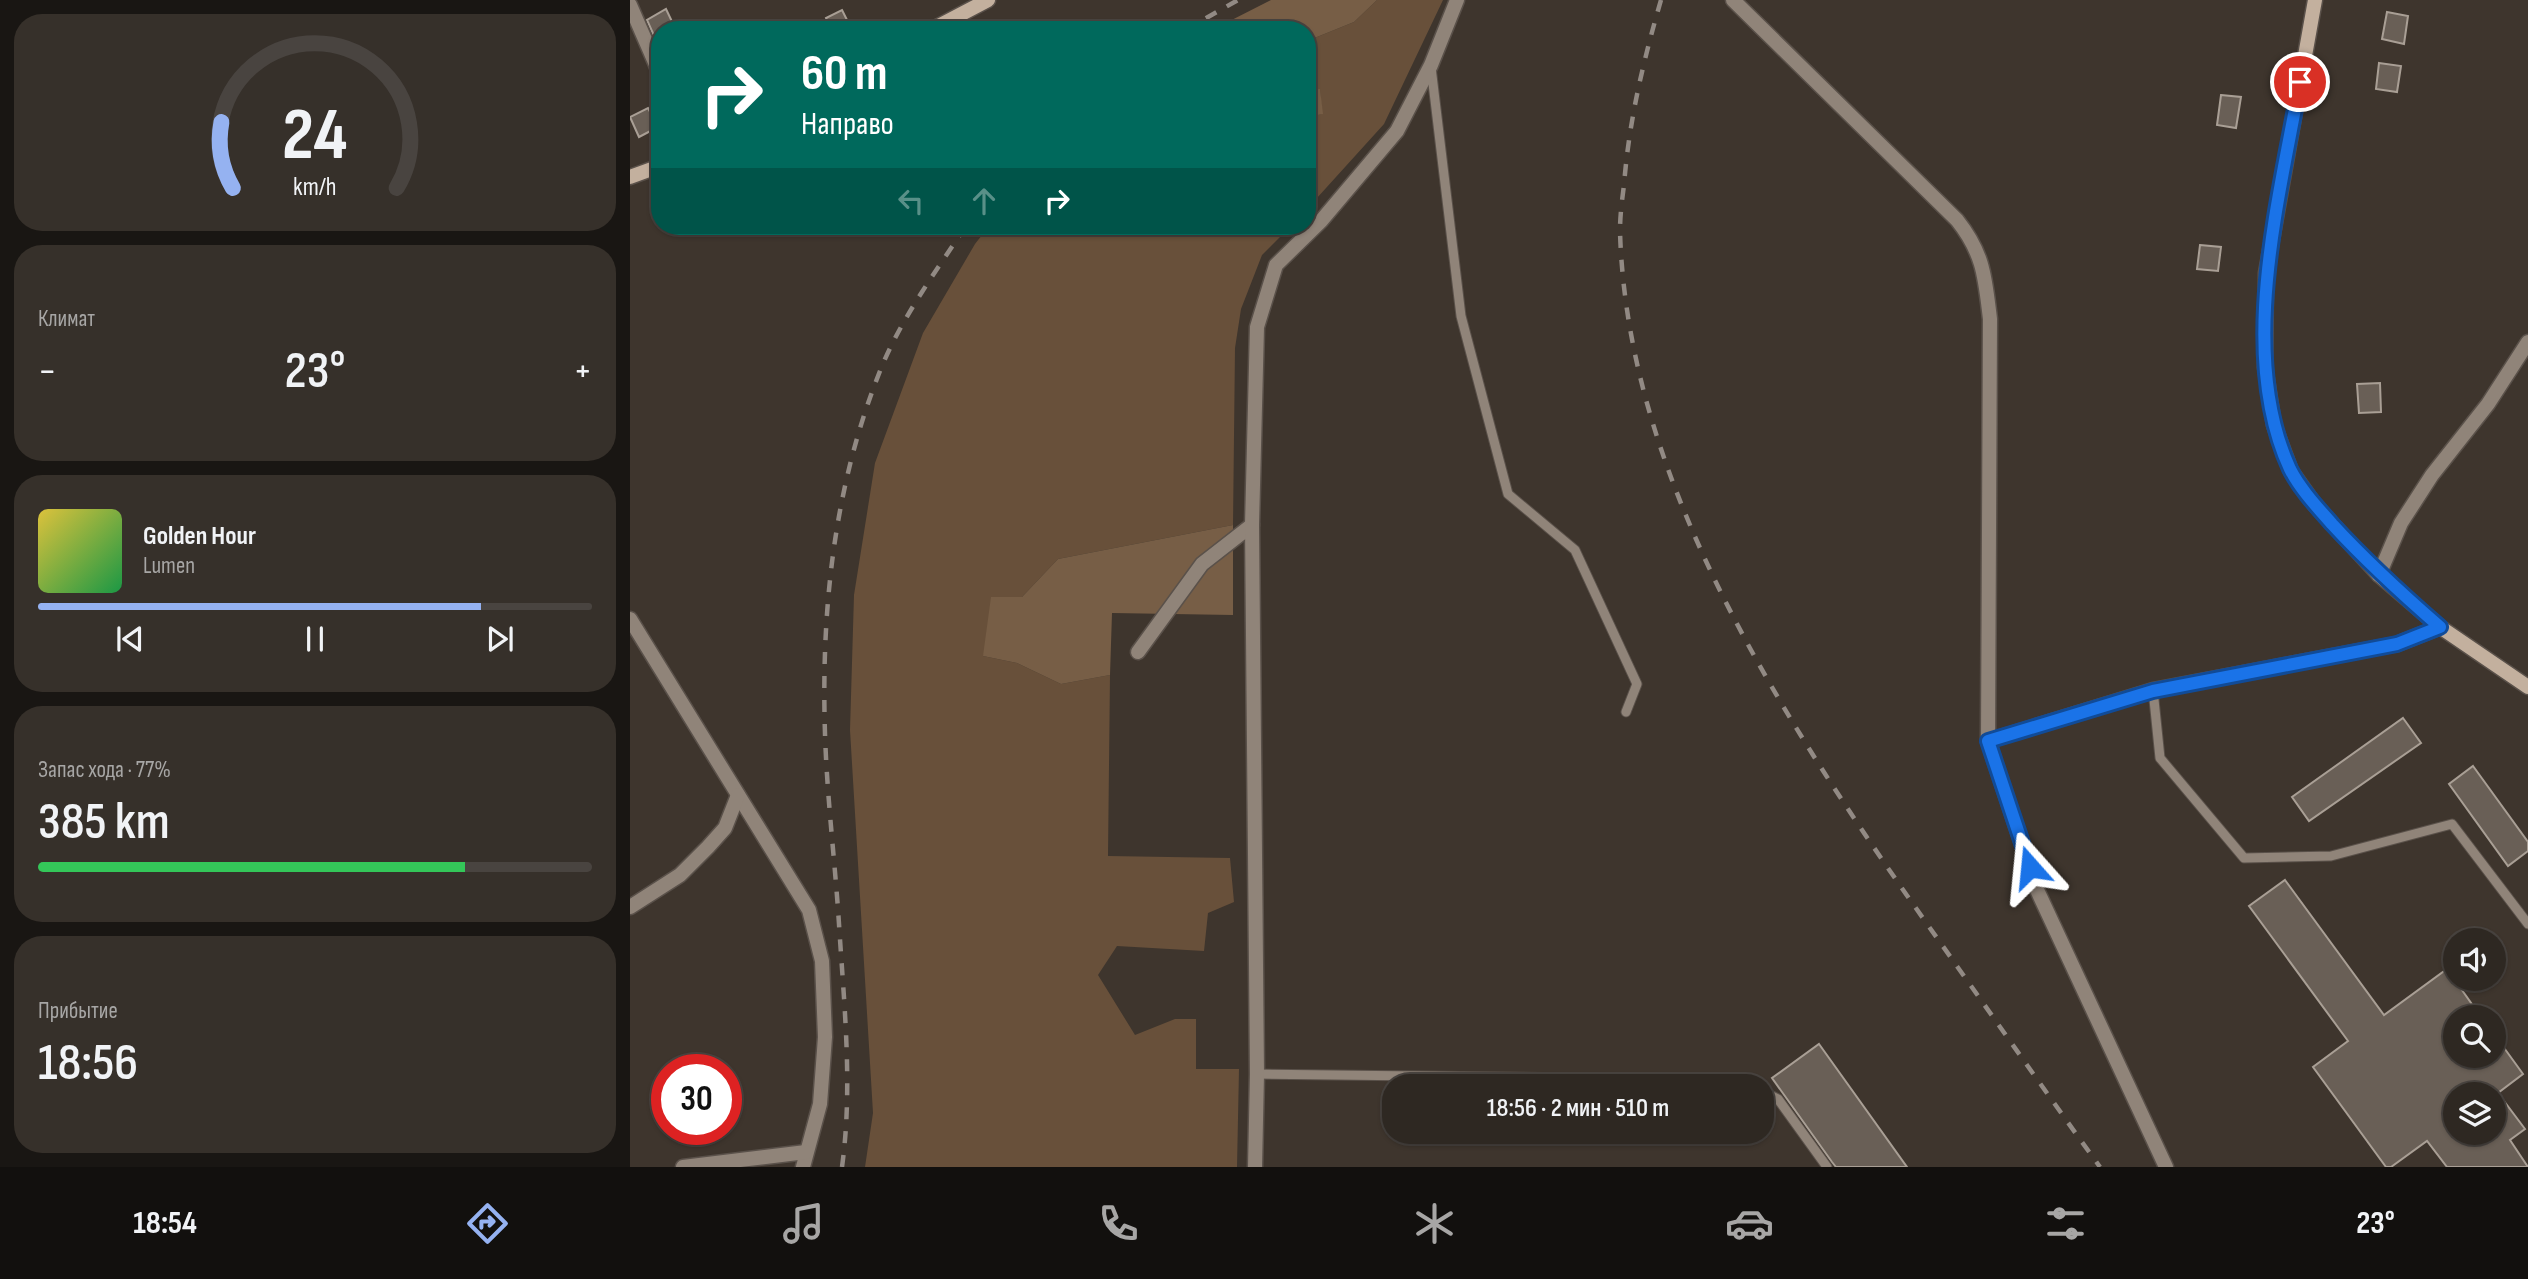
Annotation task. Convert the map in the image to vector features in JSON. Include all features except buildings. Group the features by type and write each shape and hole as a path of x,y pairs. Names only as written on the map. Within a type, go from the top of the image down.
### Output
{"main road":[{"path":"948,21 988,0"},
{"path":"2315,0 2266,273 2265,367 2274,425 2291,471 2315,505 2379,575 2440,627 2528,687"},
{"path":"630,177 651,169"}],"street":[{"path":"1316,226 1397,131 1431,65 1457,0"},
{"path":"1733,0 1957,220 1973,241 1985,276 1990,319 1988,741 2038,892 2166,1167"},
{"path":"630,5 651,53"},
{"path":"1255,1167 1257,1074 1252,525 1258,327 1276,265 1307,235"},
{"path":"2379,575 2401,523 2432,475 2488,404 2528,342"},
{"path":"1138,652 1202,564 1252,525"},
{"path":"630,619 809,910 822,961 825,1037 820,1104 804,1160 682,1167"},
{"path":"1988,741 2153,691 2397,644 2440,627"},
{"path":"630,907 680,875 708,847 725,828 738,795"}],"lane":[{"path":"1431,65 1461,316 1508,494 1575,550 1637,684 1626,712"},
{"path":"2153,691 2160,758 2244,858 2331,856 2452,824 2528,924"},
{"path":"1257,1074 1382,1076"},
{"path":"1774,1097 1827,1167"}],"shaded area":[{"path":"1271,0 1377,0 1354,22 1316,37 1316,21 1230,21"},
{"path":"1377,0 1443,0 1384,124 1316,199 1316,115 1322,114 1320,90 1316,90 1316,37 1354,22"},
{"path":"1316,89 1320,89 1323,114 1316,115"},
{"path":"982,235 1282,235 1262,255 1241,309 1235,348 1233,525 1058,559 1022,597 983,656 1017,663 1061,684 1110,675 1108,856 1230,858 1234,902 1208,913 1204,951 1117,946 1098,975 1135,1035 1175,1019 1196,1019 1196,1069 1239,1069 1237,1167 865,1167 873,1113 850,730 854,595 875,463 923,333"},
{"path":"1233,525 1233,615 1112,613 1110,675 1061,684 1017,663 983,656 991,597 1022,597 1058,559"}],"railway":[{"path":"1201,21 1238,0"},
{"path":"1661,0 1633,115 1620,231 1630,327 1652,421 1685,514 1727,605 1775,693 1828,778 1882,860 2100,1167"},
{"path":"842,1167 847,1107 846,1045 827,782 824,687 825,640 834,547 852,456 882,366 910,312 960,235"}],"route":[{"path":"2030,867 1988,741 2153,691 2397,644 2440,627 2379,575 2315,505 2291,471 2274,425 2265,367 2266,273 2300,82"}]}
